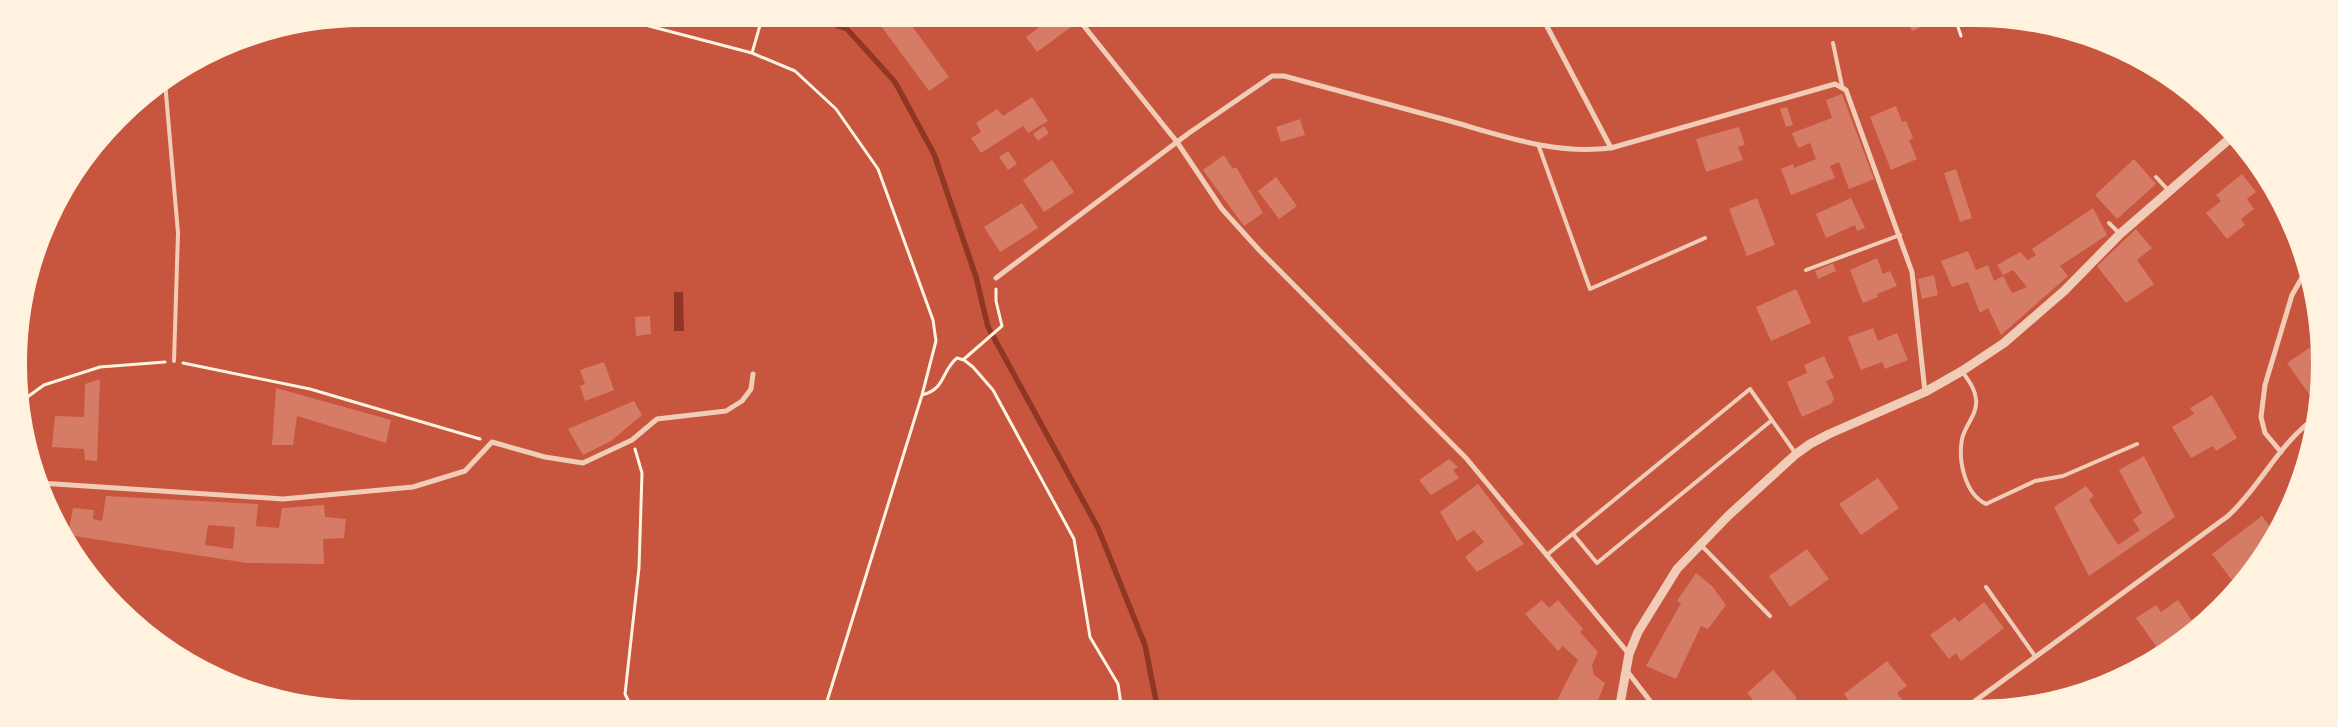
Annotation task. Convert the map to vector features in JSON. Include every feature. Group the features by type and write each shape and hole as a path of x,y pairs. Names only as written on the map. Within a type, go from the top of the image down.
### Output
{"street":[{"path":"1082,24 1177,142 1222,209 1260,251 1466,458 1548,554 1629,654"},
{"path":"1546,24 1611,148"},
{"path":"996,278 1177,142 1262,82 1277,76 1538,144 1577,151 1611,148 1829,85 1842,86 1846,90 1912,272 1924,392"},
{"path":"1619,703 1629,654 1650,610 1677,569 1699,543 1796,454 1829,434 1924,392 1962,372 2004,343 2038,315 2120,234 2230,139"},
{"path":"2280,452 2265,433 2261,417 2265,385 2292,295 2303,276"},
{"path":"46,483 283,499 413,488 465,471 492,442 545,457 583,463 632,440 657,419 726,411 742,401 751,389 753,374"},
{"path":"1972,703 2228,516 2248,496 2280,452 2309,423"},
{"path":"1626,670 1652,703"}],"lane":[{"path":"1833,43 1842,86"},
{"path":"166,88 178,233 174,361"},
{"path":"1538,144 1590,290 1705,238"},
{"path":"2156,178 2169,192"},
{"path":"2109,223 2120,234"},
{"path":"1806,270 1900,236"},
{"path":"1962,372 1974,390 1976,401 1973,415 1962,438 1962,462 1968,487 1977,500 1986,504 2036,481 2063,476 2136,444"},
{"path":"1548,554 1750,389 1796,454"},
{"path":"1573,534 1597,563 1772,420"},
{"path":"1699,543 1770,616"},
{"path":"1986,587 2035,656"}],"path":[{"path":"641,24 752,54 795,71 836,109 878,169 933,320 936,341 922,395 826,703"},
{"path":"752,54 760,24"},
{"path":"1956,24 1961,36"},
{"path":"964,360 1002,326 996,300 996,278"},
{"path":"922,395 940,386 950,364 957,358 964,360 993,390 1074,539 1090,637 1118,684 1121,703"},
{"path":"26,398 44,385 100,367 174,361 310,389 492,442"},
{"path":"630,703 626,694 639,568 642,473 632,440"}],"shaded area":[{"path":"674,292 683,292 684,331 674,331"}],"building":[{"path":"880,24 911,24 949,77 929,91"},
{"path":"1044,24 1069,24 1071,27 1037,52 1026,37"},
{"path":"1909,24 1928,24 1912,31"},
{"path":"1842,94 1874,179 1849,189 1839,162 1830,166 1835,178 1791,195 1781,169 1793,164 1794,168 1816,159 1810,143 1798,148 1792,133 1832,118 1826,100"},
{"path":"1032,97 1048,121 1028,133 1023,126 981,153 971,138 981,132 976,123 997,109 1003,116"},
{"path":"2193,103 2199,108 2195,111 2190,105"},
{"path":"1896,106 1902,122 1906,121 1913,138 1909,140 1917,159 1891,170 1870,117"},
{"path":"1787,107 1793,125 1786,127 1780,109"},
{"path":"1300,119 1305,135 1281,142 1276,127"},
{"path":"1044,126 1049,133 1038,141 1033,134"},
{"path":"1739,127 1745,145 1738,147 1743,160 1706,172 1696,139"},
{"path":"1008,151 1017,164 1008,170 999,157"},
{"path":"1224,155 1233,169 1236,167 1263,213 1244,226 1203,170"},
{"path":"2134,159 2156,184 2117,219 2095,195"},
{"path":"1052,160 1074,192 1044,212 1023,180"},
{"path":"1956,169 1972,218 1960,222 1944,173"},
{"path":"2242,174 2256,192 2247,199 2254,209 2241,219 2245,225 2227,239 2206,213 2221,201 2216,195"},
{"path":"1276,177 1297,206 1279,219 1258,191"},
{"path":"1757,198 1775,245 1747,256 1729,209"},
{"path":"1851,198 1865,228 1857,231 1855,225 1826,238 1816,214"},
{"path":"1022,203 1038,228 1000,252 984,227"},
{"path":"2093,208 2107,235 2060,266 2068,276 2001,335 1988,308 1980,313 1968,282 1952,287 1941,261 1968,251 1976,270 1988,265 1994,281 2003,276 2012,293 2027,287 2013,270 2003,275 1997,265 2020,252 2028,260 2036,255 2032,249"},
{"path":"2136,229 2152,248 2137,260 2154,284 2126,303 2097,266"},
{"path":"1877,258 1883,274 1890,271 1897,286 1877,294 1878,297 1863,303 1850,270"},
{"path":"1833,263 1836,271 1818,279 1815,271"},
{"path":"1934,275 1938,295 1922,299 1918,279"},
{"path":"1796,289 1811,323 1771,341 1756,307"},
{"path":"650,316 651,334 636,336 635,317"},
{"path":"1873,328 1878,341 1897,333 1908,360 1885,369 1882,362 1861,370 1848,337"},
{"path":"2314,345 2313,391 2309,394 2287,363"},
{"path":"1824,356 1834,378 1826,381 1834,398 1832,403 1802,417 1787,382 1807,373 1804,365"},
{"path":"604,362 614,390 585,401 580,386 585,384 580,370"},
{"path":"100,379 97,461 85,460 84,449 52,447 55,416 84,417 85,384"},
{"path":"276,388 391,420 386,443 297,416 293,445 272,445"},
{"path":"2212,395 2237,438 2216,451 2213,446 2191,458 2172,427 2194,414 2190,408"},
{"path":"634,401 642,415 611,441 583,455 568,429"},
{"path":"2144,456 2175,517 2089,576 2054,507 2086,486 2094,496 2089,500 2118,545 2140,530 2133,520 2142,513 2119,470"},
{"path":"1449,459 1458,467 1453,470 1459,478 1431,495 1419,480"},
{"path":"1878,478 1899,508 1861,535 1839,504"},
{"path":"1478,484 1524,544 1477,572 1465,557 1484,542 1474,530 1457,541 1440,512"},
{"path":"106,496 258,504 256,526 279,528 282,508 324,505 325,517 346,519 344,538 323,539 324,564 247,563 71,535 69,532 73,508 94,510 93,519 102,521","holes":["208,525 235,527 233,549 205,545"]},
{"path":"2262,516 2271,528 2234,583 2212,554"},
{"path":"1807,549 1829,579 1790,607 1769,576"},
{"path":"1696,573 1712,586 1726,605 1708,629 1701,626 1676,679 1646,666 1681,603 1677,601"},
{"path":"1542,600 1549,608 1558,600 1583,629 1580,632 1598,652 1592,665 1594,675 1605,683 1597,703 1563,703 1557,700 1578,660 1563,646 1558,651 1525,614"},
{"path":"2178,600 2194,623 2158,649 2136,618 2156,605 2161,612"},
{"path":"1984,602 2004,628 1961,661 1956,653 1949,659 1930,635 1955,617 1959,622"},
{"path":"1887,661 1907,686 1897,693 1903,703 1851,703 1844,694"},
{"path":"1773,670 1797,698 1791,703 1756,703 1747,693"}],"waterway":[{"path":"833,24 847,29 895,82 934,154 976,277 988,327 1098,528 1145,645 1156,703"}]}
